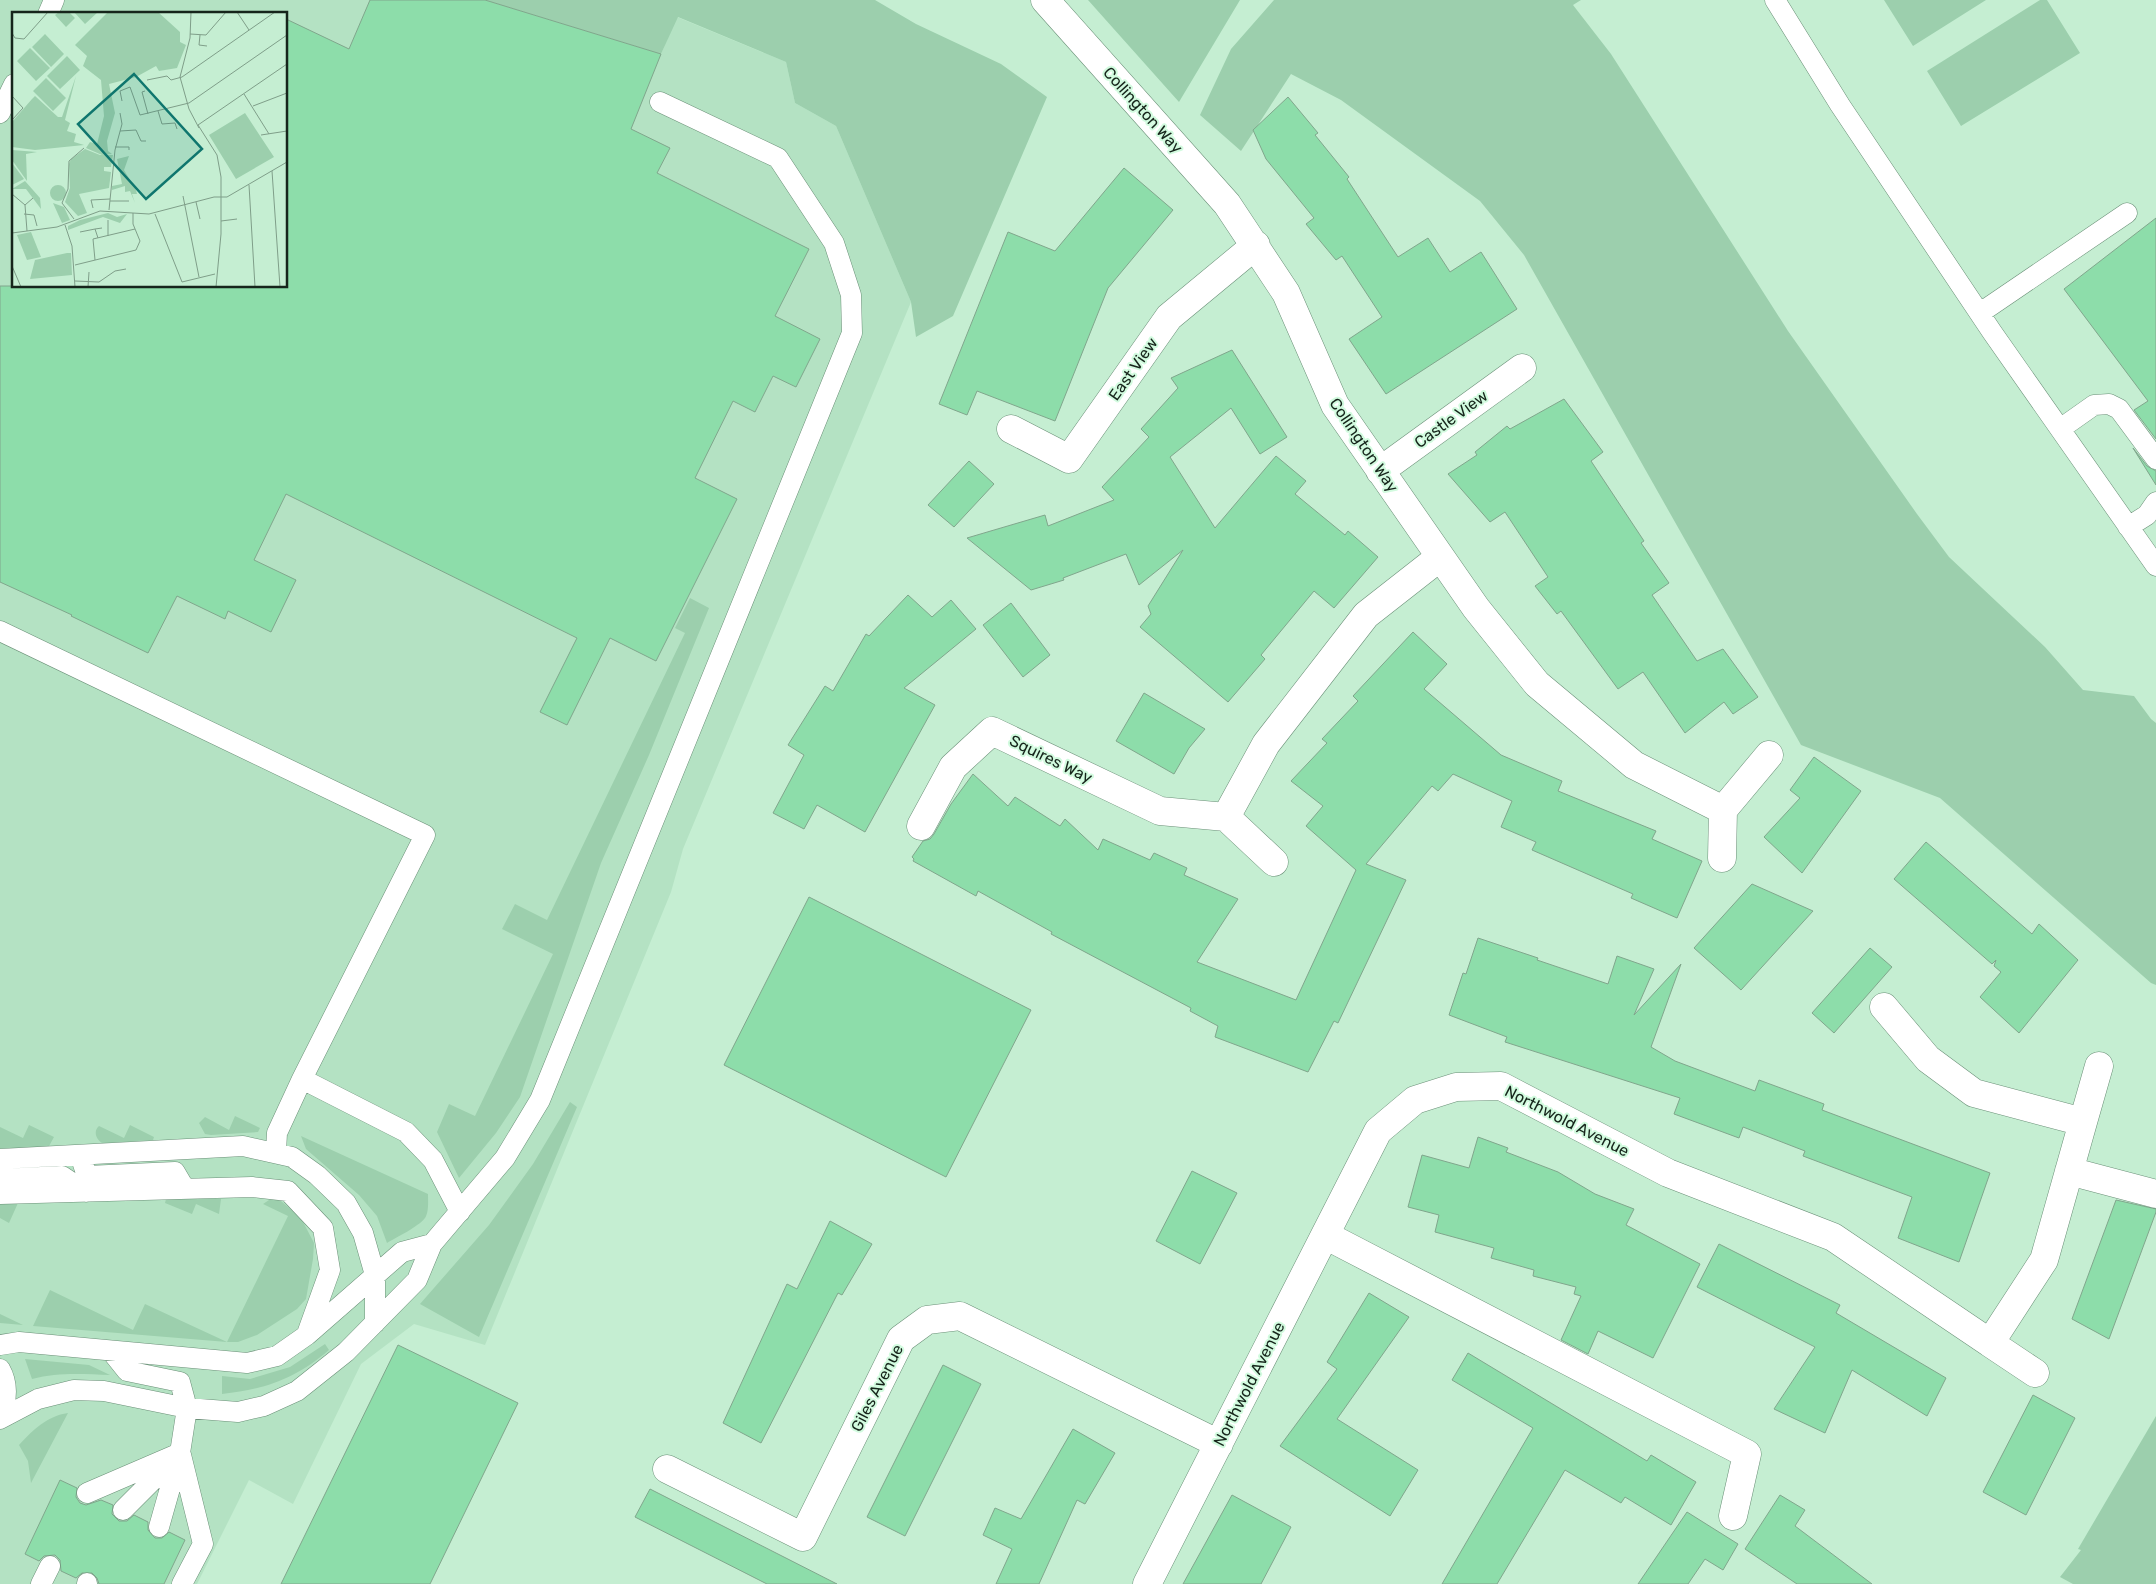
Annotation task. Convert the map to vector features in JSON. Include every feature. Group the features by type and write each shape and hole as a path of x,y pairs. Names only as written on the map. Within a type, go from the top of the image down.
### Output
{"street":[{"name":"Collington Way","path":"1045,0 1227,204 1256,245 1286,293 1334,405 1476,608 1537,684 1634,765 1723,810"},
{"name":"East View","path":"1011,429 1068,459 1170,317 1256,245"},
{"name":"Castle View","path":"1380,471 1522,368"},
{"path":"1274,862 1226,817 1266,744 1366,616 1440,557"},
{"name":"Squires Way","path":"921,826 953,767 992,730 1160,811 1226,817"},
{"path":"1722,858 1723,810 1769,755"},
{"path":"1884,1007 1928,1059 1974,1093 2083,1122"},
{"path":"1990,1343 2044,1260 2099,1066"},
{"name":"Northwold Avenue","path":"1147,1584 1378,1131 1416,1100 1456,1086 1501,1086 1668,1173 1833,1237 2035,1373"},
{"path":"2069,1171 2156,1194"},
{"path":"1324,1235 1747,1454 1733,1516"},
{"name":"Giles Avenue","path":"667,1469 803,1537 901,1339 927,1320 960,1316 1218,1444"}],"lane":[{"path":"49,12 54,0"},
{"path":"1775,0 1840,105 1980,313 2156,566"},
{"path":"0,113 12,88"},
{"path":"0,1418 38,1399 74,1390 104,1392 187,1408 238,1412 264,1406 297,1391 346,1352 417,1280 432,1244 505,1158 540,1100 852,333 851,295 834,243 778,158 660,102"},
{"path":"1980,313 2127,213"},
{"path":"2060,428 2094,405 2109,404 2119,409 2155,458"},
{"path":"2128,527 2147,515 2156,502"},
{"path":"0,630 425,835 302,1079 277,1133 276,1152"},
{"path":"302,1079 406,1132 433,1160 460,1212"},
{"path":"0,1159 243,1146 292,1157 317,1175 346,1203 363,1233 375,1275 375,1323"},
{"path":"80,1155 87,1176 175,1172 185,1189"},
{"path":"0,1179 62,1176 86,1192"},
{"path":"0,1194 252,1187 288,1191 323,1228 330,1270 307,1336"},
{"path":"0,1345 19,1342 247,1363 277,1356 307,1336 402,1252 432,1244"},
{"path":"111,1351 127,1371 180,1382 187,1408 180,1453 159,1527"},
{"path":"0,1369 6,1387 6,1404 0,1418"},
{"path":"87,1493 180,1453"},
{"path":"123,1510 180,1453"},
{"path":"180,1453 203,1544 182,1584"},
{"path":"41,1584 50,1566"}],"shaded area":[{"path":"0,0 485,0 661,54 677,17 786,62 795,103 836,126 911,302 683,849 671,892 485,1345 414,1324 361,1364 293,1504 249,1480 197,1584 0,1584"},
{"path":"485,0 875,0 916,24 1001,64 1047,97 953,316 916,337 911,302 836,126 795,103 786,62 678,17 661,54"},
{"path":"1088,0 1240,0 1179,102"},
{"path":"1274,0 1581,0 1573,5 1611,54 1788,331 1949,557 2045,647 2083,690 2134,696 2156,723 2156,985 2151,983 1940,798 1801,745 1524,255 1480,201 1341,100 1291,74 1241,151 1200,115 1231,49"},
{"path":"1884,0 1986,0 1913,46"},
{"path":"2040,0 2047,0 2080,53 1961,126 1927,71"},
{"path":"690,598 709,608 649,755 601,863 520,1097 496,1133 459,1178 437,1132 449,1104 475,1116 553,954 502,929 515,904 547,920 685,633 675,628"},
{"path":"570,1102 577,1107 479,1337 420,1304 489,1225 533,1164"},
{"path":"235,1116 260,1128 258,1132 211,1135 205,1134 199,1123 205,1117 229,1130"},
{"path":"29,1125 54,1137 48,1148 0,1148 0,1127 23,1138"},
{"path":"130,1125 154,1137 153,1140 102,1143 96,1135 96,1130 99,1126 124,1138"},
{"path":"301,1136 428,1194 428,1210 425,1218 413,1228 387,1243 377,1216 359,1195 306,1149"},
{"path":"272,1198 281,1201 301,1218 314,1243 306,1299 297,1309 257,1335 238,1342 227,1342 288,1216 263,1204"},
{"path":"166,1199 221,1199 219,1214 196,1204 192,1214 165,1203"},
{"path":"0,1203 18,1203 9,1223 0,1218"},
{"path":"50,1290 133,1330 145,1304 227,1342 33,1326"},
{"path":"0,1314 23,1325 0,1323"},
{"path":"325,1344 329,1350 292,1375 266,1386 222,1394 222,1376 250,1379 290,1367"},
{"path":"25,1359 89,1365 110,1375 61,1374 32,1379"},
{"path":"68,1413 31,1483 28,1461 19,1445 47,1420"},
{"path":"2156,1416 2156,1584 2073,1584 2060,1577 2081,1550 2078,1549"}],"building":[{"path":"370,0 485,0 661,54 631,129 670,148 657,173 809,249 775,316 820,339 796,387 773,376 755,412 733,401 695,478 737,499 656,661 610,638 567,725 540,712 577,638 286,494 254,560 296,580 271,632 228,611 225,619 177,596 148,653 0,582 0,286 12,286 12,288 288,288 288,20 349,49"},
{"path":"1288,97 1318,133 1315,135 1349,177 1347,179 1398,257 1428,238 1450,272 1481,252 1517,309 1386,394 1349,339 1382,317 1342,256 1336,260 1306,224 1314,218 1266,159 1253,130"},
{"path":"1124,168 1173,210 1108,288 1055,421 977,391 967,415 939,404 1008,232 1055,251"},
{"path":"2156,218 2156,439 2134,410 2148,401 2064,289"},
{"path":"1232,350 1287,437 1260,454 1231,408 1170,457 1215,528 1276,456 1306,481 1295,494 1345,535 1348,531 1378,557 1334,608 1314,591 1261,655 1265,659 1228,702 1140,627 1151,614 1148,606 1183,550 1139,585 1126,554 1063,578 1064,580 1031,590 967,538 1045,515 1048,526 1114,500 1102,487 1149,437 1141,429 1178,388 1171,378"},
{"path":"1564,399 1603,452 1591,461 1644,541 1641,543 1669,583 1652,595 1697,661 1723,649 1758,697 1733,714 1724,702 1685,733 1643,672 1618,689 1561,611 1557,614 1535,586 1548,577 1505,512 1490,522 1448,474 1477,455 1475,452 1507,426 1510,429"},
{"path":"2133,448 2147,466 2156,471 2156,485"},
{"path":"969,461 994,484 954,527 928,505"},
{"path":"908,595 932,617 951,600 976,629 904,688 935,705 865,832 817,805 804,829 773,813 804,755 788,745 825,686 833,691 866,634 869,636"},
{"path":"1011,603 1050,655 1023,677 983,625"},
{"path":"1413,632 1447,664 1424,689 1501,755 1562,781 1558,791 1656,831 1652,839 1702,861 1677,918 1631,898 1633,894 1532,850 1536,842 1501,827 1512,801 1453,774 1438,791 1432,786 1366,864 1406,880 1338,1023 1334,1021 1308,1072 1215,1037 1218,1026 1190,1011 1191,1008 1051,934 1052,932 978,891 976,896 913,861 912,857 923,841 930,839 934,834 951,804 973,774 1008,806 1015,797 1060,826 1065,819 1098,850 1103,839 1150,860 1154,853 1187,868 1184,875 1238,899 1197,962 1296,1000 1356,870 1306,826 1323,806 1291,781 1327,743 1322,739 1358,701 1353,696"},
{"path":"1144,693 1205,729 1189,748 1174,774 1116,741"},
{"path":"1814,757 1861,791 1802,873 1764,837 1800,798 1790,790"},
{"path":"1926,842 2032,934 2039,924 2078,960 2019,1033 1980,997 2001,972 1994,966 1996,960 1992,964 1894,879"},
{"path":"1752,884 1813,911 1741,990 1694,948"},
{"path":"809,897 1031,1010 946,1177 724,1065"},
{"path":"1478,938 1608,984 1617,956 1654,969 1634,1015 1681,964 1651,1047 1675,1061 1755,1091 1759,1080 1824,1104 1822,1110 1990,1173 1959,1262 1898,1238 1912,1197 1803,1156 1805,1151 1743,1127 1739,1138 1674,1114 1680,1098 1505,1042 1507,1037 1449,1015 1463,973 1466,974"},
{"path":"1870,948 1892,967 1834,1033 1812,1013"},
{"path":"1478,1137 1508,1148 1506,1152 1558,1172 1595,1194 1634,1209 1626,1225 1700,1264 1653,1358 1598,1331 1588,1354 1561,1340 1581,1296 1574,1294 1576,1287 1533,1276 1534,1270 1491,1258 1494,1248 1435,1232 1439,1215 1408,1207 1422,1155 1469,1168"},
{"path":"1192,1171 1237,1193 1200,1264 1156,1241"},
{"path":"2116,1200 2156,1209 2156,1212 2109,1339 2072,1319"},
{"path":"830,1221 872,1244 842,1295 838,1293 761,1443 723,1423 787,1284 797,1289"},
{"path":"1719,1244 1840,1305 1836,1313 1946,1378 1927,1416 1852,1370 1825,1433 1774,1409 1815,1347 1697,1287"},
{"path":"1369,1293 1409,1317 1337,1419 1418,1470 1390,1516 1280,1446 1337,1369 1327,1362"},
{"path":"398,1345 518,1403 430,1584 281,1584"},
{"path":"1468,1353 1647,1461 1651,1455 1696,1482 1671,1525 1625,1497 1621,1503 1565,1470 1497,1584 1442,1584 1533,1428 1452,1380"},
{"path":"943,1365 981,1384 905,1536 867,1517"},
{"path":"2033,1395 2075,1418 2026,1515 1983,1492"},
{"path":"1073,1429 1115,1453 1085,1504 1077,1500 1039,1584 996,1584 1012,1549 983,1535 995,1508 1021,1519"},
{"path":"60,1480 77,1488 76,1497 80,1503 86,1505 101,1500 113,1505 112,1514 119,1521 127,1521 134,1515 148,1522 148,1530 155,1538 162,1538 169,1532 185,1540 164,1584 99,1584 97,1578 92,1573 82,1573 76,1578 61,1571 60,1560 55,1555 44,1556 39,1561 25,1554"},
{"path":"650,1489 837,1584 767,1584 635,1517"},
{"path":"1232,1495 1291,1527 1261,1584 1183,1584"},
{"path":"1780,1495 1805,1510 1795,1526 1872,1584 1797,1584 1745,1549"},
{"path":"1687,1512 1738,1544 1723,1570 1705,1559 1688,1584 1638,1584"}]}
